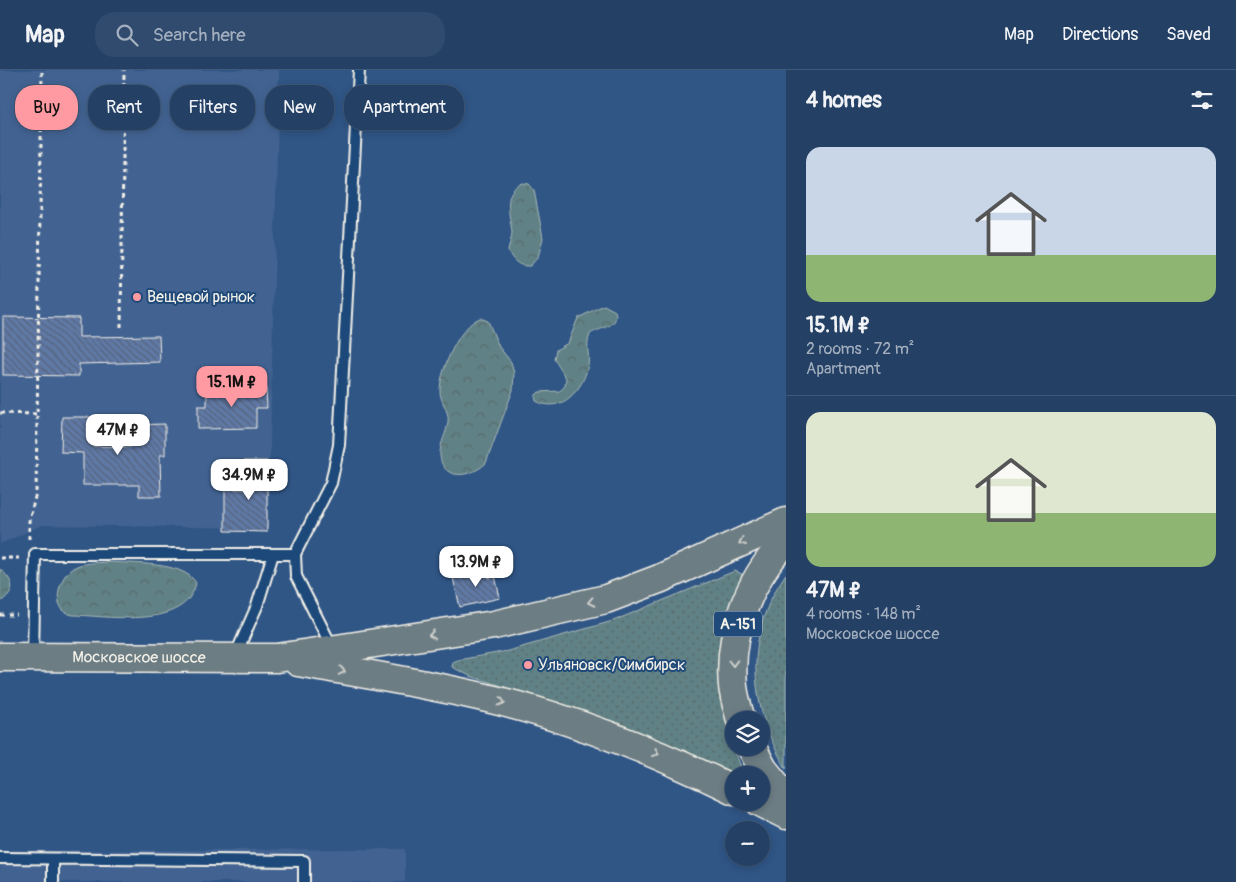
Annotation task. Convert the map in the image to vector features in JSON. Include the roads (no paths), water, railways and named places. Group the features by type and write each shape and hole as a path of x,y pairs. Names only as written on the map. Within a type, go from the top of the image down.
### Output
{"main road":[{"path":"277,658 494,625 606,599 659,579 786,522"},
{"name":"А-151","path":"739,711 733,687 732,653 740,619 752,587 774,553 786,541"},
{"name":"Московское шоссе","path":"0,657 277,658"},
{"path":"277,658 478,696 568,721 651,751 725,786"},
{"path":"756,756 762,769 786,797"},
{"path":"770,807 786,815"}],"lane":[{"path":"333,650 296,576 295,554 331,483 339,445 359,70"},
{"path":"33,657 35,554 295,554"},
{"path":"234,658 257,606 273,554"},
{"path":"0,858 304,860 304,882"},
{"path":"53,859 53,882"}],"place":[{"name":"Вещевой рынок","path":"137,297"},
{"name":"Ульяновск/Симбирск","path":"528,665"}]}
